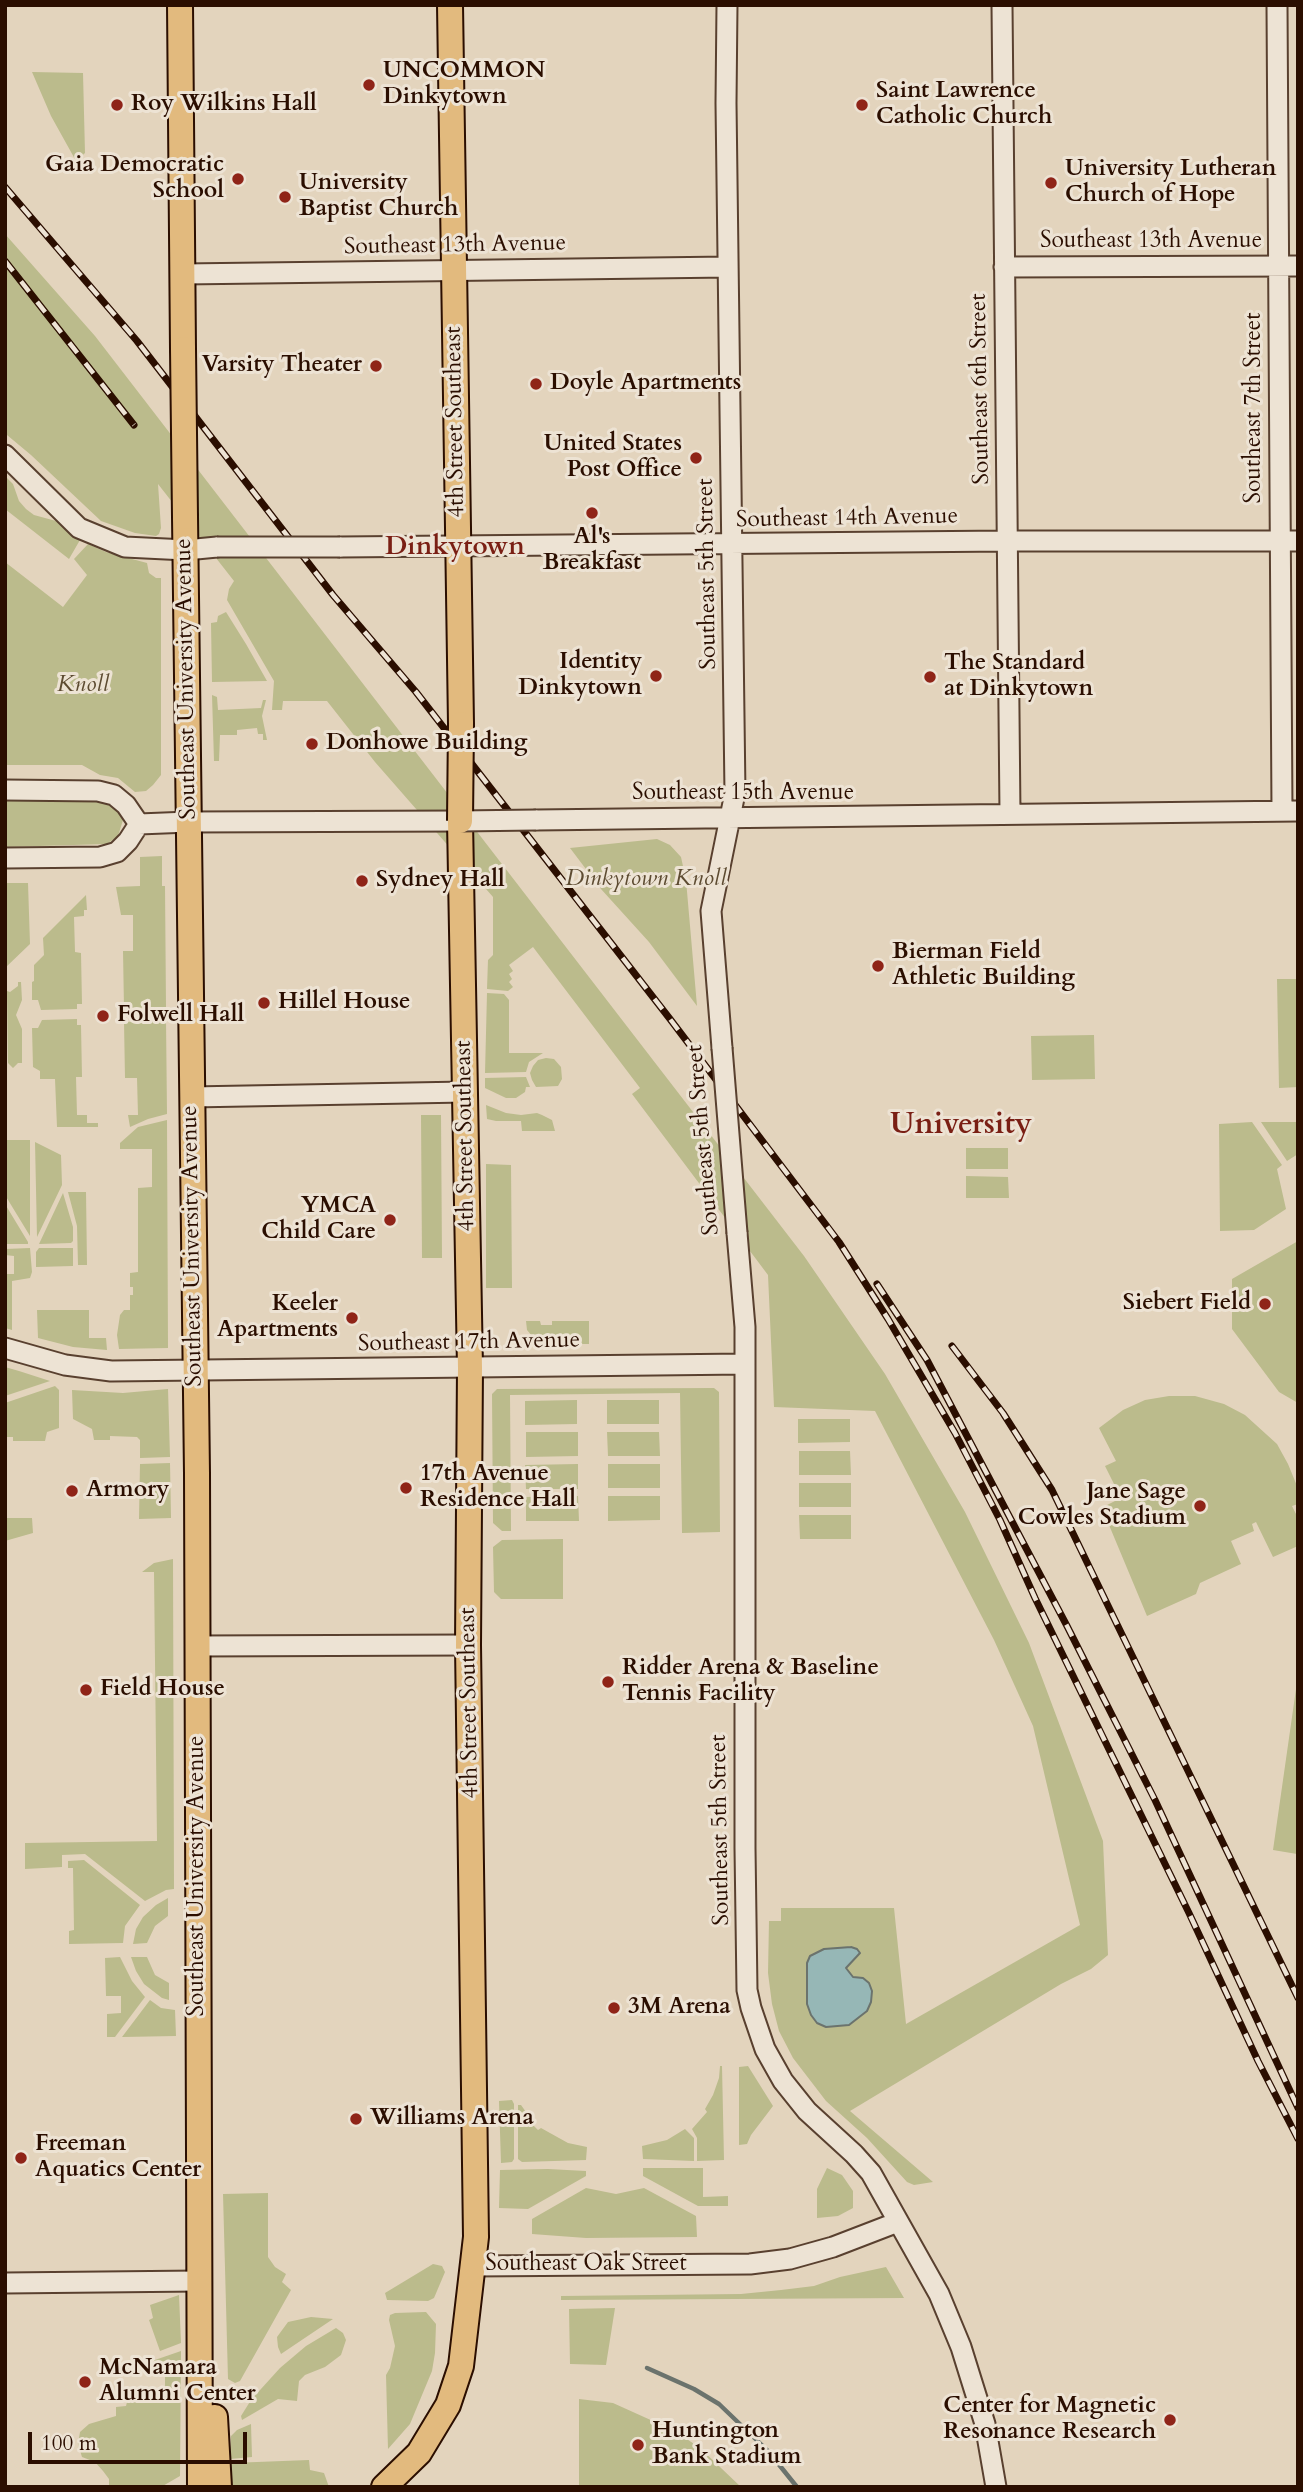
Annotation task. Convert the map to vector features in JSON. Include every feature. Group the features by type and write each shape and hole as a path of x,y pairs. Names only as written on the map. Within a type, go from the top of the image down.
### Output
{"main road":[{"name":"Southeast University Avenue","path":"180,5 197,1646 200,2487"},
{"name":"4th Street Southeast","path":"450,5 470,1368 468,1645 476,2237 472,2266"},
{"name":"Southeast Oak Street","path":"384,2487 419,2453 448,2405 461,2366 472,2266"},
{"path":"199,2281 212,2356 219,2487"}],"street":[{"name":"Southeast 5th Street","path":"727,5 735,793 711,911 745,1327 744,1744 747,1990 757,2029 783,2081 807,2111 863,2163 898,2222"},
{"name":"Southeast 6th Street","path":"1002,5 1010,814"},
{"name":"Southeast 7th Street","path":"1277,5 1289,266 1290,811"},
{"name":"Southeast 13th Avenue","path":"1004,267 1289,266"},
{"name":"Southeast 13th Avenue","path":"183,274 728,267"},
{"name":"Southeast 14th Avenue","path":"5,455 79,528 125,547 186,550 217,547 1289,541"},
{"path":"5,790 106,793 126,805 139,824 117,852 100,857 5,858"},
{"name":"Southeast 15th Avenue","path":"139,824 1290,811"},
{"path":"191,1097 465,1092"},
{"name":"Southeast 17th Avenue","path":"5,1348 65,1365 111,1371 745,1364"},
{"path":"197,1646 468,1645"},
{"path":"898,2222 939,2294 961,2347 985,2424 996,2487"},
{"name":"Southeast Oak Street","path":"472,2266 750,2264 799,2257 898,2222"},
{"path":"5,2283 199,2281"}],"green space":[{"path":"32,72 83,73 85,153 76,161 51,116"},
{"path":"5,234 95,336 804,1256 885,1374 965,1512 1029,1643 1103,1841 1108,1955 1091,1969 1061,1984 850,2111 933,2182 914,2185 907,2182 867,2138 826,2101 793,2058 779,2031 772,2004 768,1973 769,1921 781,1921 781,1908 894,1908 906,2024 1080,1925 1033,1726 994,1640 875,1411 774,1407 768,1275 632,1094 640,1088 533,947 509,965 513,971 509,974 512,979 509,982 513,987 508,991 487,989 488,960 493,955 493,897 375,762 327,701 283,701 282,710 272,710 274,681 227,600 234,581 158,484 161,528 159,534 156,536 135,533 101,521 7,435"},
{"path":"7,478 26,509 34,515 56,521 80,540 69,559 5,509"},
{"name":"Knoll","path":"88,544 147,563 149,573 161,578 161,775 146,791 135,792 118,778 100,775 82,765 5,765 5,562 63,607 87,575 74,559"},
{"path":"226,612 267,681 212,682 211,623 217,622 218,616"},
{"path":"212,695 217,697 218,710 261,708 263,700 266,700 262,716 267,740 263,740 263,734 258,734 257,728 237,730 237,735 220,735 219,761 214,761"},
{"path":"100,799 110,802 123,820 118,836 107,844 5,847 5,800"},
{"name":"Dinkytown Knoll","path":"657,839 670,845 681,857 686,880 697,1006 649,942 601,889 570,848"},
{"path":"162,856 162,886 165,886 166,1007 124,1008 123,951 133,951 133,915 121,915 116,887 140,886 140,857"},
{"path":"5,883 28,883 30,944 5,968"},
{"path":"86,895 87,910 84,910 84,916 74,917 75,952 81,953 82,1004 77,1004 77,1009 41,1010 38,1000 32,1000 32,982 34,965 44,955 43,938"},
{"path":"1277,979 1298,979 1298,1087 1279,1088"},
{"path":"18,982 21,982 22,1000 16,1015 22,1029 22,1063 13,1068 8,1063 7,991 10,992 18,986"},
{"path":"487,993 504,994 509,1000 509,1053 543,1053 529,1062 526,1072 485,1073"},
{"path":"77,1019 77,1025 81,1025 82,1077 76,1077 77,1115 87,1115 87,1123 98,1123 98,1127 57,1127 55,1079 40,1079 40,1071 33,1067 32,1028 38,1028 42,1020"},
{"path":"166,1020 167,1114 130,1127 128,1115 138,1115 137,1078 125,1078 124,1022"},
{"path":"1094,1035 1095,1079 1032,1080 1031,1036"},
{"path":"554,1059 561,1067 562,1079 558,1086 536,1087 530,1073 538,1060"},
{"path":"526,1077 530,1087 526,1087 525,1092 516,1098 506,1098 485,1088 485,1078"},
{"path":"486,1105 506,1113 537,1113 552,1120 555,1131 522,1131 521,1121 487,1119"},
{"path":"421,1115 441,1115 442,1258 422,1258"},
{"path":"167,1120 168,1348 119,1349 117,1335 120,1315 124,1310 130,1310 130,1295 133,1295 130,1273 138,1272 138,1188 152,1187 152,1149 120,1149 120,1143 138,1127"},
{"path":"1252,1122 1282,1165 1277,1169 1286,1209 1254,1230 1220,1231 1219,1124"},
{"path":"1261,1122 1298,1122 1298,1154 1287,1161"},
{"path":"5,1140 30,1140 30,1236 5,1195"},
{"path":"35,1142 61,1155 62,1185 37,1237"},
{"path":"966,1148 1008,1148 1008,1169 966,1169"},
{"path":"486,1164 511,1165 512,1288 486,1288"},
{"path":"966,1176 1008,1177 1009,1198 966,1198"},
{"path":"68,1192 86,1192 87,1265 78,1265 77,1226"},
{"path":"63,1193 73,1227 73,1241 39,1244"},
{"path":"5,1204 28,1242 28,1244 5,1244"},
{"name":"Siebert Field","path":"1298,1241 1298,1403 1279,1392 1232,1329 1232,1279"},
{"path":"30,1248 30,1278 12,1281 12,1330 5,1328 5,1274 14,1274 14,1256 5,1255 5,1249"},
{"path":"39,1248 73,1248 73,1266 36,1267 36,1252"},
{"path":"37,1310 89,1310 89,1338 106,1338 107,1350 73,1347 38,1338"},
{"path":"526,1321 540,1321 541,1325 552,1325 552,1321 589,1321 589,1344 532,1344"},
{"path":"5,1367 19,1371 50,1381 5,1396"},
{"path":"55,1386 59,1390 59,1428 47,1432 45,1441 13,1441 13,1437 5,1437 5,1403"},
{"path":"714,1388 719,1392 720,1532 682,1533 680,1393 510,1395 511,1531 502,1531 493,1523 492,1394 497,1389"},
{"path":"168,1389 170,1457 140,1458 140,1440 137,1437 110,1436 110,1440 94,1440 92,1429 73,1419 72,1390 123,1393"},
{"name":"Jane Sage Cowles Stadium","path":"1195,1396 1224,1404 1245,1415 1277,1444 1297,1486 1298,1504 1292,1506 1298,1518 1298,1546 1273,1557 1256,1522 1252,1524 1254,1531 1231,1541 1241,1564 1200,1583 1196,1594 1147,1616 1104,1513 1107,1505 1121,1498 1105,1466 1116,1461 1099,1428 1123,1410 1145,1400"},
{"path":"577,1400 577,1424 525,1425 525,1401"},
{"path":"607,1400 659,1400 659,1424 607,1424"},
{"path":"798,1419 850,1419 850,1442 798,1443"},
{"path":"526,1432 578,1432 578,1456 526,1457"},
{"path":"607,1432 659,1432 660,1456 608,1456"},
{"path":"799,1451 850,1451 851,1475 799,1475"},
{"path":"170,1463 171,1518 139,1519 140,1464"},
{"path":"578,1464 578,1489 526,1489 525,1465"},
{"path":"608,1464 660,1464 660,1488 608,1488"},
{"path":"799,1483 851,1483 851,1507 799,1507"},
{"path":"578,1496 579,1521 526,1521 526,1497"},
{"path":"608,1496 660,1496 660,1520 608,1521"},
{"path":"799,1515 851,1515 851,1539 800,1539"},
{"path":"5,1518 32,1518 33,1533 5,1541"},
{"path":"563,1539 563,1599 501,1599 494,1592 493,1547 502,1540"},
{"path":"173,1559 174,1889 166,1890 145,1901 85,1854 62,1855 62,1867 25,1869 25,1843 157,1841 154,1572 142,1572 154,1563"},
{"path":"1298,1675 1298,1852 1297,1854 1273,1850"},
{"path":"84,1860 140,1905 125,1926 123,1943 69,1944 69,1931 74,1930 73,1868 68,1868 68,1861"},
{"path":"168,1898 168,1916 155,1926 147,1943 133,1944 136,1929 143,1917"},
{"path":"120,1957 132,1981 145,1997 115,2037 107,2037 107,2014 121,2013 121,1996 106,1996 105,1958"},
{"path":"131,1957 147,1957 155,1975 169,1983 169,2000 144,1984"},
{"path":"150,2000 161,2008 175,2010 176,2036 122,2037"},
{"path":"720,2066 724,2160 697,2161 697,2138 692,2129 707,2112 705,2109 719,2078"},
{"path":"748,2066 773,2106 747,2144 739,2145 739,2067"},
{"path":"512,2100 514,2159 512,2162 501,2163 499,2101"},
{"path":"518,2105 526,2112 523,2115 538,2130 541,2128 568,2143 587,2147 586,2160 522,2162 518,2159"},
{"path":"685,2129 694,2138 694,2161 643,2159 642,2146 667,2140"},
{"path":"643,2168 703,2168 703,2197 728,2196 728,2206 698,2206 643,2176"},
{"path":"827,2168 842,2175 853,2191 853,2208 838,2216 817,2218 817,2189"},
{"path":"500,2170 586,2171 586,2176 528,2209 499,2208"},
{"path":"586,2188 616,2194 644,2188 696,2216 697,2237 586,2238 532,2234 532,2219"},
{"path":"268,2193 268,2257 275,2267 286,2274 282,2282 291,2290 240,2381 235,2383 228,2379 223,2194"},
{"path":"433,2264 442,2266 445,2272 434,2298 428,2301 387,2300 385,2293"},
{"path":"886,2267 904,2298 561,2300 561,2296 741,2294 781,2290 814,2286"},
{"path":"179,2295 181,2343 160,2351 149,2320 153,2318 150,2305"},
{"path":"615,2308 606,2365 570,2364 569,2309"},
{"path":"426,2312 436,2324 432,2371 410,2424 388,2449 386,2375 395,2346 390,2315"},
{"path":"311,2317 333,2319 281,2354 277,2337 288,2322"},
{"path":"336,2328 343,2333 346,2340 341,2355 299,2381 297,2401 278,2399 242,2420 241,2416 251,2400 280,2368 306,2346"},
{"path":"181,2351 180,2476 161,2487 109,2487 109,2479 95,2462 82,2457 78,2444 80,2432 89,2424 116,2416 116,2407 126,2406 127,2402 165,2403 165,2362 152,2361"},
{"name":"Huntington Bank Stadium","path":"579,2399 613,2403 675,2431 700,2448 741,2487 579,2487"},
{"path":"251,2424 252,2457 230,2459 231,2436"},
{"path":"309,2460 310,2470 324,2473 329,2487 231,2487 231,2463"}],"water":[{"path":"851,1947 860,1953 846,1968 853,1977 863,1978 869,1983 872,1991 871,2002 867,2011 849,2025 826,2027 817,2023 807,2004 807,1963 810,1956 824,1949"}],"waterway":[{"path":"647,2368 694,2389 719,2404 768,2451 797,2487"}],"railway":[{"path":"5,187 137,341 333,595 416,692 839,1242 955,1433 1000,1520 1035,1598 1298,2139"},
{"path":"5,261 134,425"},
{"path":"877,1284 927,1360 1067,1626 1155,1800 1298,2108"},
{"path":"952,1346 1003,1413 1052,1490 1298,1998"}],"place":[{"name":"UNCOMMON Dinkytown","path":"369,85"},
{"name":"Roy Wilkins Hall","path":"117,105"},
{"name":"Saint Lawrence Catholic Church","path":"862,105"},
{"name":"Gaia Democratic School","path":"238,179"},
{"name":"University Lutheran Church of Hope","path":"1051,183"},
{"name":"University Baptist Church","path":"285,197"},
{"name":"Varsity Theater","path":"376,366"},
{"name":"Doyle Apartments","path":"536,384"},
{"name":"United States Post Office","path":"696,458"},
{"name":"Al's Breakfast","path":"592,513"},
{"name":"Identity Dinkytown","path":"656,676"},
{"name":"The Standard at Dinkytown","path":"930,677"},
{"name":"Donhowe Building","path":"312,744"},
{"name":"Sydney Hall","path":"362,881"},
{"name":"Bierman Field Athletic Building","path":"878,966"},
{"name":"Hillel House","path":"264,1003"},
{"name":"Folwell Hall","path":"103,1016"},
{"name":"YMCA Child Care","path":"390,1220"},
{"name":"Siebert Field","path":"1265,1304"},
{"name":"Keeler Apartments","path":"352,1318"},
{"name":"17th Avenue Residence Hall","path":"406,1488"},
{"name":"Armory","path":"72,1491"},
{"name":"Jane Sage Cowles Stadium","path":"1200,1506"},
{"name":"Ridder Arena & Baseline Tennis Facility","path":"608,1682"},
{"name":"Field House","path":"86,1690"},
{"name":"3M Arena","path":"614,2008"},
{"name":"Williams Arena","path":"356,2119"},
{"name":"Freeman Aquatics Center","path":"21,2158"},
{"name":"McNamara Alumni Center","path":"85,2382"},
{"name":"Center for Magnetic Resonance Research","path":"1170,2420"},
{"name":"Huntington Bank Stadium","path":"638,2445"}],"district":[{"name":"Dinkytown","path":"455,548"},
{"name":"University","path":"961,1126"}]}
